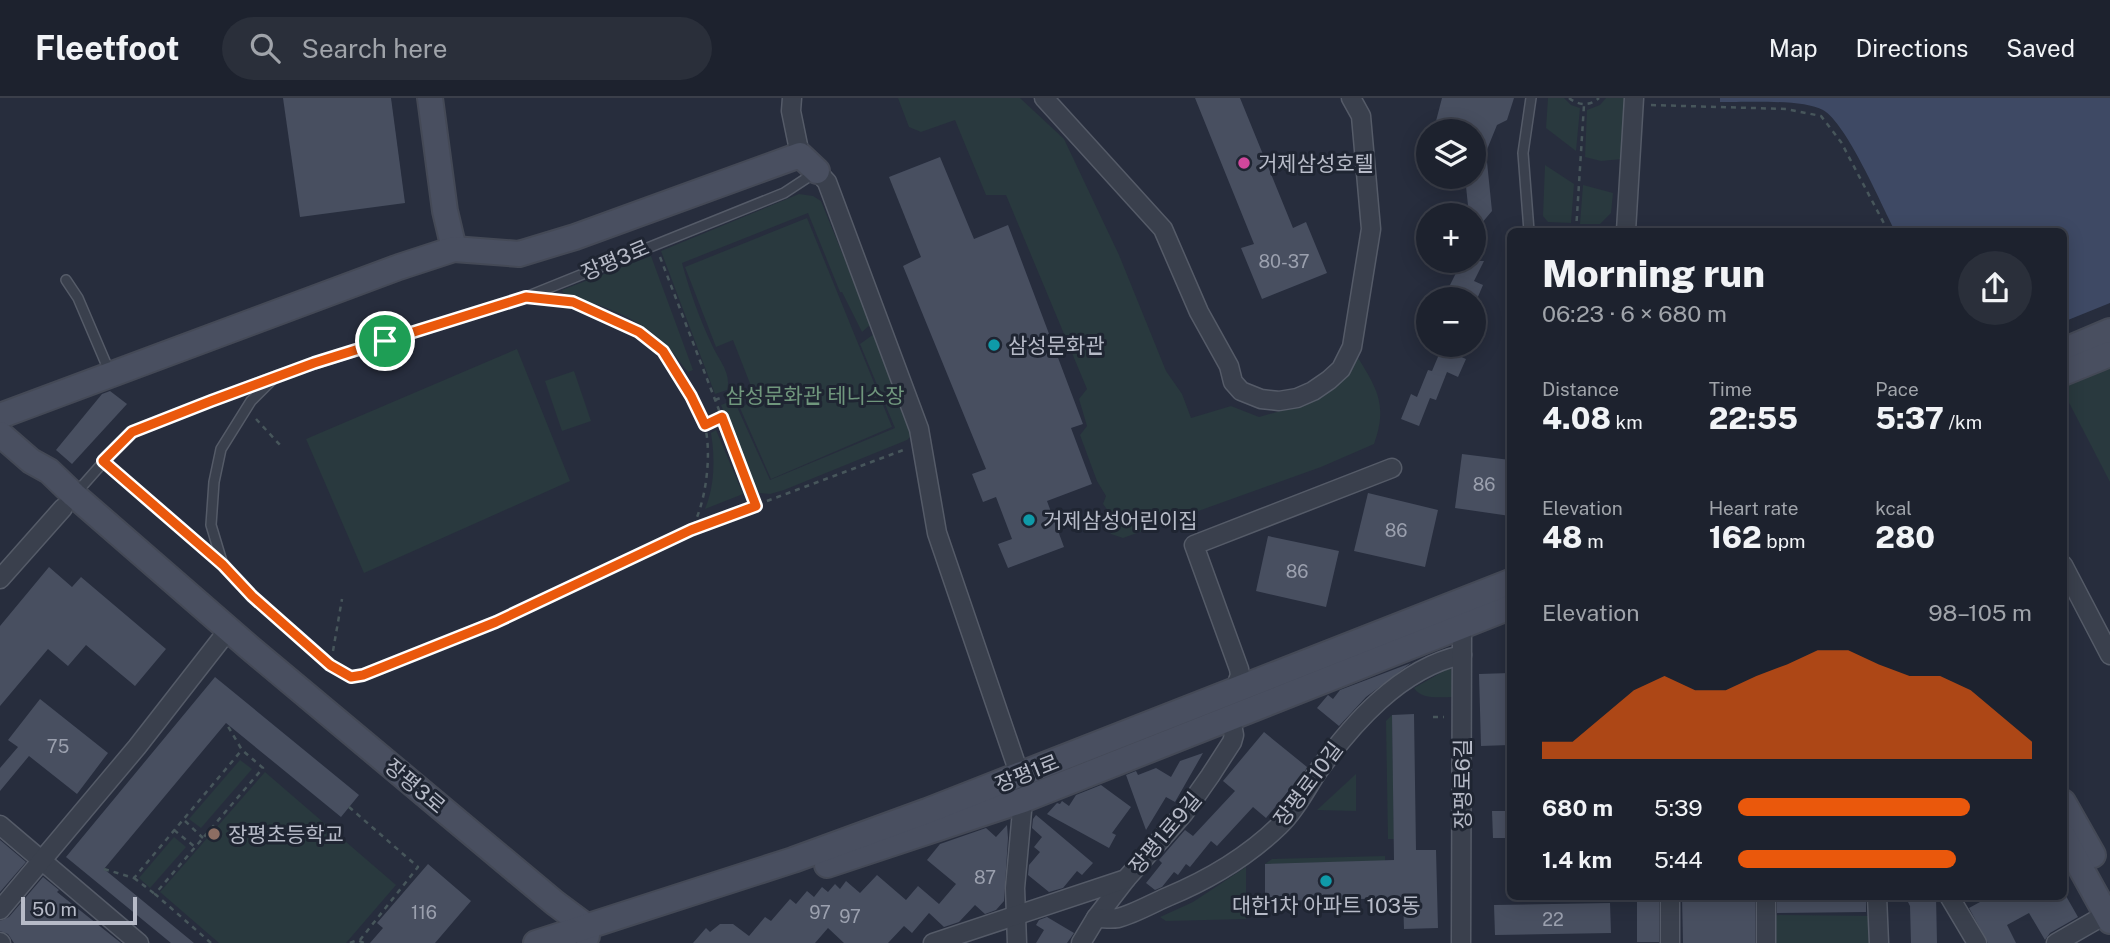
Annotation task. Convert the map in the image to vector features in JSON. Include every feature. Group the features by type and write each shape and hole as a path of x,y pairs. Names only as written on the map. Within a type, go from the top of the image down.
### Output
{"street":[{"path":"430,98 445,211 454,249"},
{"path":"792,98 791,111 808,163 827,182 919,429 937,533 1022,788 1015,888 1017,943"},
{"path":"1044,98 1163,229 1199,313 1229,366 1233,382 1241,391 1261,399 1279,401 1314,391 1329,380 1341,369 1352,347 1371,229 1361,116 1350,98"},
{"path":"1627,224 1634,101"},
{"path":"0,416 454,249 519,254 808,163"},
{"path":"2067,349 2110,331"},
{"path":"2067,371 2110,354"},
{"name":"장평3로","path":"0,434 31,461 37,481 68,502 225,635 555,903 581,939"},
{"path":"1197,544 1392,468"},
{"path":"0,579 68,502"},
{"path":"1197,544 1247,666 1266,679"},
{"path":"1197,544 1239,669 1240,675 1234,692"},
{"path":"2067,573 2110,655"},
{"name":"장평1로","path":"1022,788 1234,692 1507,583"},
{"name":"장평1로","path":"536,943 581,939 793,860 1231,719 1505,610"},
{"name":"장평로6길","path":"1461,943 1462,626"},
{"path":"0,910 137,747 225,635"},
{"name":"장평로10길","path":"1096,918 1117,918 1198,884 1240,858 1281,825 1343,738 1366,713 1392,691 1423,671 1449,658 1462,656"},
{"name":"장평1로9길","path":"933,943 1126,879 1184,813 1210,776 1232,742 1234,735 1231,719"},
{"path":"2067,809 2110,886"},
{"path":"0,825 139,943"},
{"path":"2056,943 2109,916 2067,843"},
{"path":"1081,943 1096,918 1126,879"},
{"path":"1670,900 1670,943"},
{"path":"1766,900 1766,943"},
{"path":"1877,900 1879,943"},
{"path":"1951,900 1977,943"}],"lane":[{"path":"1529,228 1523,153 1531,98"},
{"name":"장평3로","path":"68,502 132,432 276,376 526,297 784,193 808,163"},
{"path":"66,280 78,298 110,374"},
{"path":"223,565 211,525 214,482 222,449 251,401 276,376"},
{"path":"103,461 223,565 252,596 330,665"}],"path":[{"path":"1569,98 1584,105 1599,98"},
{"path":"1634,101 1786,109 1821,116 1841,142 1886,228"},
{"path":"1576,228 1584,105"},
{"path":"655,244 756,506"},
{"path":"526,297 573,302 639,332 663,351 691,396 705,425 707,457 704,493 691,530"},
{"path":"715,400 744,389"},
{"path":"705,425 722,417"},
{"path":"264,427 280,445"},
{"path":"342,599 330,665 351,677 363,675 496,622 691,530 922,442"},
{"path":"155,894 263,768 242,750 226,723"},
{"path":"134,877 242,750"},
{"path":"349,807 418,867 362,942 351,943"},
{"path":"184,820 203,838"},
{"path":"174,830 195,847"},
{"path":"104,869 134,877 211,943"}],"green space":[{"path":"898,98 1020,98 1064,139 1119,255 1166,371 1182,394 1191,418 1231,406 1259,417 1298,406 1320,397 1334,387 1349,371 1357,356 1375,388 1380,408 1374,444 1321,467 1123,538 1111,534 1106,523 1109,512 1103,504 1106,496 1097,481 1080,435 1087,426 1079,399 1087,389 1006,195 986,195 955,120 921,132 909,127"},
{"path":"1548,98 1564,98 1571,105 1580,108 1576,151 1546,128"},
{"path":"1606,98 1625,98 1622,159 1601,161 1585,157 1587,110 1600,105"},
{"path":"1545,165 1574,184 1571,223 1548,222 1543,216"},
{"path":"1583,185 1613,193 1611,213 1600,224 1580,224"},
{"path":"799,194 813,196 821,201 871,324 862,332 840,292 808,213 682,263 699,315 728,378 727,390 715,394 661,251"},
{"name":"삼성문화관 테니스장","path":"807,218 892,427 771,479 740,408 756,399 733,340 716,347 685,267"},
{"path":"651,256 693,370 688,372 657,336 633,320 593,303 565,297 562,290"},
{"path":"874,334 909,420 912,435 907,440 784,490 770,494 760,493 754,486 721,405 734,400 770,480 895,428 860,344"},
{"path":"517,349 570,481 364,573 306,439"},
{"path":"2110,363 2110,482 2067,399 2067,381"},
{"path":"574,371 591,421 562,431 545,381"},
{"path":"716,430 743,494 705,509 711,491 713,471 711,433"},
{"path":"1451,667 1453,697 1426,696 1414,688"},
{"path":"1392,715 1394,839 1388,839 1386,721"},
{"path":"240,760 252,769 201,828 189,819"},
{"path":"265,772 396,885 346,943 219,943 160,892"},
{"path":"1356,774 1356,811 1317,810"},
{"path":"174,837 186,847 150,888 139,878"},
{"path":"1385,856 1385,861 1265,864 1272,859"},
{"path":"1246,867 1246,919 1166,921 1160,917 1193,902"},
{"path":"1766,915 1878,916 1879,943 1766,943"}],"water":[{"path":"1720,98 2110,98 2110,303 2067,320 2067,228 1894,228 1853,147 1823,110 1802,104 1720,102"}],"building":[{"path":"283,98 391,98 405,203 300,217"},
{"name":"거제삼성호텔","path":"1195,98 1240,98 1293,228 1306,222 1327,273 1262,299 1241,248 1254,244"},
{"path":"1442,98 1514,98 1507,120 1497,125 1486,152 1486,119 1437,119"},
{"path":"1486,152 1492,211 1486,218 1486,203 1468,203 1466,189 1486,189"},
{"name":"삼성문화관","path":"940,157 974,239 1008,225 1083,424 1071,428 1092,484 1047,501 1064,547 1008,568 998,544 1012,539 996,497 983,502 972,474 986,469 903,266 921,257 889,177"},
{"path":"1456,273 1478,273 1474,281 1483,285 1482,287 1449,287"},
{"path":"1438,357 1466,359 1458,377 1447,372 1436,400 1430,398 1419,426 1401,419 1411,394 1417,397 1428,370 1432,371"},
{"path":"110,391 127,404 72,464 56,450 102,394"},
{"path":"1462,454 1507,460 1507,516 1455,508"},
{"path":"1368,493 1438,510 1425,567 1354,551"},
{"path":"1268,536 1339,551 1326,607 1256,591"},
{"path":"49,567 72,587 81,577 166,649 135,686 86,645 68,666 48,649 0,706 0,626"},
{"path":"1411,663 1366,697 1339,726 1317,708 1328,695 1333,699 1340,690"},
{"path":"1507,673 1507,745 1481,746 1479,674"},
{"path":"215,677 359,795 341,817 226,723 104,869 194,943 171,943 66,857"},
{"path":"40,699 108,753 77,794 29,756 0,791 0,768 18,747 8,740"},
{"path":"1414,714 1416,850 1436,850 1438,928 1404,929 1403,898 1265,901 1265,864 1394,860 1392,715"},
{"path":"1264,732 1307,767 1305,771 1266,818 1253,807 1217,846 1211,841 1190,867 1186,864 1178,875 1174,872 1162,887 1155,890 1146,883 1162,863 1159,860 1185,830 1193,836 1235,791 1223,781"},
{"path":"1203,753 1175,802 1166,797 1146,830 1126,775 1136,771 1138,775 1156,768 1171,777 1180,761"},
{"path":"1101,785 1131,807 1112,833 1116,835 1109,848 1047,814 1057,803 1062,801 1069,806 1076,795"},
{"path":"1492,811 1507,811 1507,838 1493,838"},
{"path":"1036,815 1093,863 1082,875 1077,871 1063,888 1049,892 1028,875 1029,865 1040,852 1034,847 1042,837 1032,828"},
{"path":"1007,825 1004,901 996,910 985,914 975,905 959,922 944,927 929,913 912,933 904,926 888,943 844,943 828,928 815,943 693,943 706,928 710,932 720,924 733,924 749,936 765,917 771,921 790,899 796,904 807,891 814,897 822,887 828,892 835,884 840,889 846,881 860,893 877,875 906,900 918,886 939,904 956,884 927,860 940,844 986,828 996,837"},
{"path":"0,840 26,862 0,892"},
{"path":"428,864 471,901 435,943 370,943 383,928 377,923"},
{"path":"43,877 59,890 57,892 121,943 14,943 8,934 0,931 0,921 9,917"},
{"path":"2067,898 2078,917 2050,933 2045,940 2029,913 2007,925 2016,943 1988,943 1969,908 1984,900 2067,900"},
{"path":"1637,900 1659,900 1659,942 1637,942"},
{"path":"1682,900 1755,900 1755,943 1683,943"},
{"path":"1777,900 1866,900 1866,912 1777,913"},
{"path":"1907,900 1936,900 1937,943 1911,943 1910,906"},
{"path":"1610,903 1611,933 1495,935 1494,905"},
{"path":"1047,917 1074,933 1067,943 1036,943 1044,930 1036,925 1039,920"}],"place":[{"name":"거제삼성호텔","path":"1244,163"},
{"name":"삼성문화관","path":"994,345"},
{"name":"거제삼성어린이집","path":"1029,520"},
{"name":"장평초등학교","path":"214,834"},
{"name":"대한1차 아파트 103동","path":"1326,881"}],"route":[{"path":"526,297 573,302 607,316 639,332 663,351 691,396 705,425 722,417 756,506 691,530 496,622 363,675 351,677 341,673 291,632 223,565 103,461 132,432 146,426 276,376 385,341 526,297"}]}
